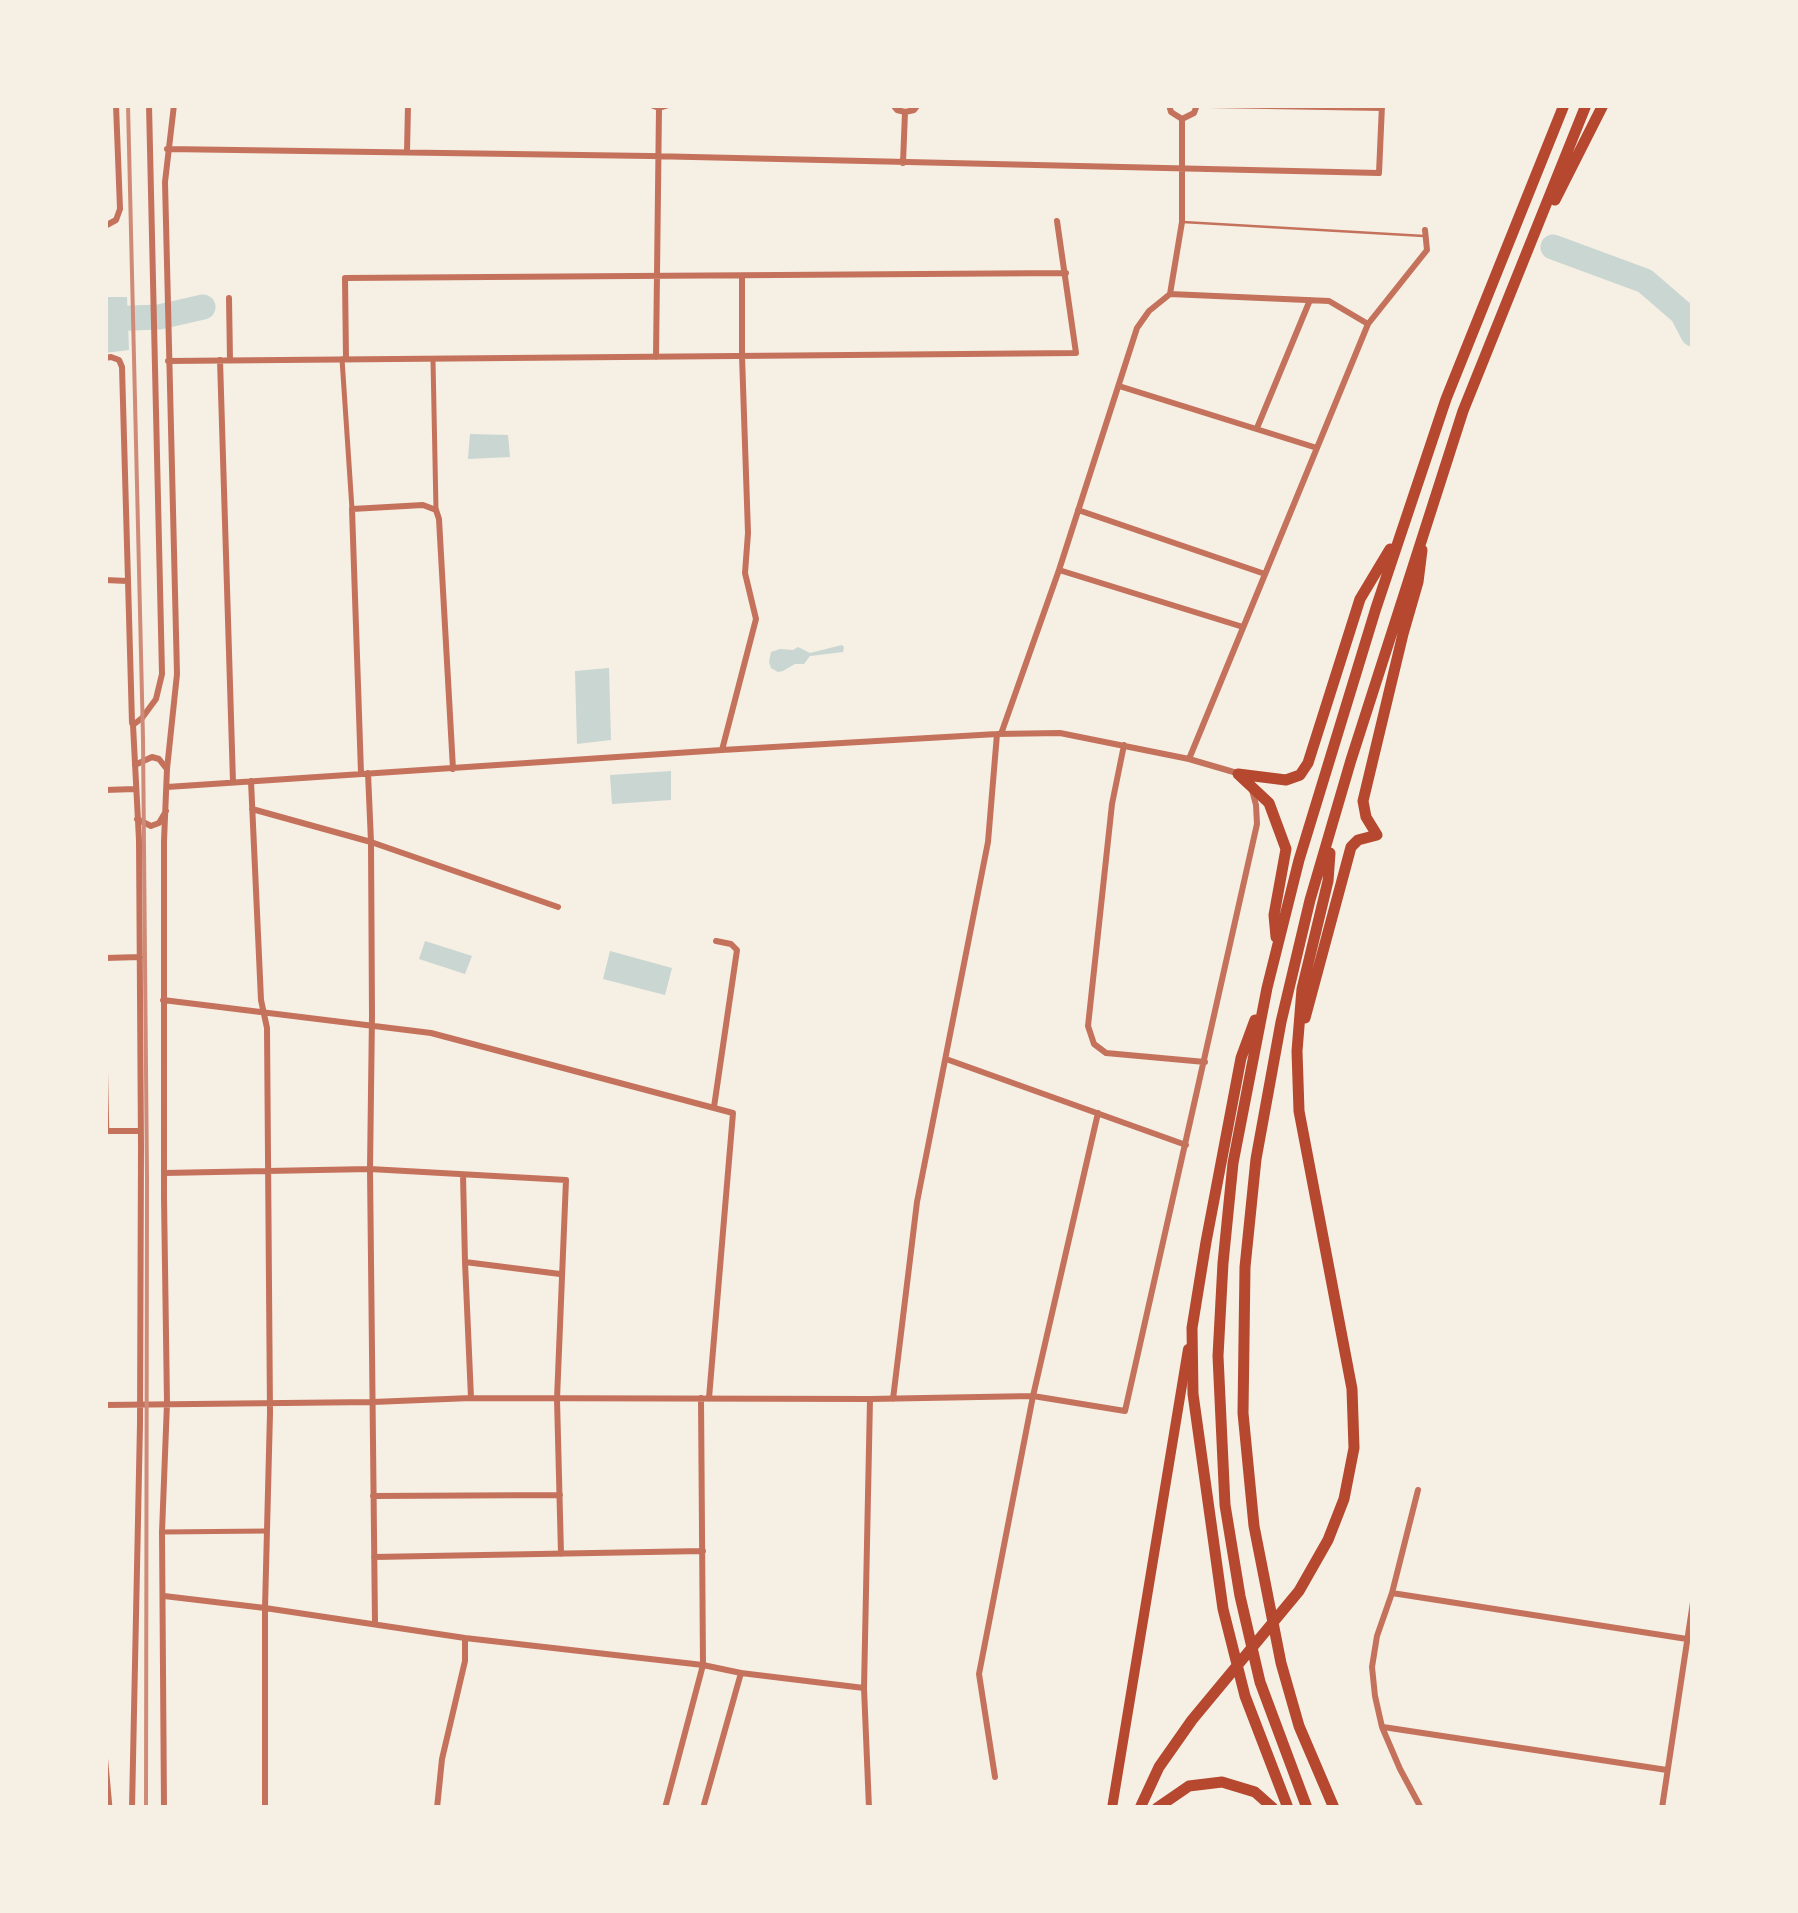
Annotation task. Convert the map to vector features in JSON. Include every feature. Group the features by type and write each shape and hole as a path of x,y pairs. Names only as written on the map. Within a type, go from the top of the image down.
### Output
{"highway":[{"path":"1307,1808 1260,1682 1225,1505 1218,1356 1233,1163 1266,988 1299,860 1400,532 1446,398 1564,105"},
{"path":"1334,1808 1299,1726 1281,1663 1254,1526 1242,1414 1245,1268 1256,1159 1281,1022 1310,900 1356,744 1463,411 1513,284 1560,180 1586,105"},
{"path":"1560,180 1603,105"},
{"path":"1296,1052 1351,847 1358,840 1377,835 1366,817 1363,801 1418,582 1426,521"},
{"path":"1238,774 1286,780 1300,775 1308,763 1360,599 1400,532"},
{"path":"1238,774 1269,803 1286,850 1274,915 1277,946"},
{"path":"1140,1808 1160,1767 1192,1720 1299,1591 1328,1540 1344,1499 1354,1448 1352,1389 1299,1111 1296,1052 1302,989 1328,881 1332,829"},
{"path":"1266,988 1241,1058 1192,1328 1193,1394 1223,1609 1245,1696 1288,1808"},
{"path":"1157,1808 1190,1786 1222,1782 1255,1792 1272,1808"}],"main road":[{"path":"1112,1808 1192,1328"}],"street":[{"path":"109,225 120,209 116,105"},
{"path":"132,724 142,718 156,699 162,674 149,105"},
{"path":"164,1808 164,841 177,674 166,270 168,105"},
{"path":"407,152 408,105"},
{"path":"656,357 655,106 668,105"},
{"path":"893,105 905,112 918,105"},
{"path":"1169,105 1171,112 1182,119"},
{"path":"1182,119 1194,113 1197,105"},
{"path":"168,149 658,156 1379,174 1382,106 1210,105"},
{"path":"903,164 905,112"},
{"path":"1170,294 1182,222 1182,119"},
{"path":"168,361 1076,353 1057,221"},
{"path":"1189,760 1368,324 1427,250 1425,233"},
{"path":"375,1624 371,842 364,773 344,359 345,278 1066,274"},
{"path":"722,750 756,619 744,573 748,533 742,276"},
{"path":"893,1398 917,1202 988,842 999,734 1058,570 1137,328 1149,310 1170,294 1329,302 1368,324"},
{"path":"229,298 230,360"},
{"path":"1258,428 1310,300"},
{"path":"105,358 120,360 122,367 139,840 140,1404 132,1808"},
{"path":"220,360 232,782"},
{"path":"433,360 436,510 453,769"},
{"path":"1119,386 1316,448"},
{"path":"352,510 423,505 436,510"},
{"path":"1078,510 1264,574"},
{"path":"1058,570 1242,627"},
{"path":"105,580 127,580"},
{"path":"167,787 722,750 1060,733 1238,774"},
{"path":"1124,746 1112,804 1088,1026 1094,1044 1106,1053 1205,1062"},
{"path":"135,765 152,757 160,759 167,769"},
{"path":"251,782 267,1028 270,1402 265,1808"},
{"path":"105,1405 471,1398 1032,1396 1126,1412 1257,824 1251,785"},
{"path":"105,790 135,788"},
{"path":"252,809 371,842 558,907"},
{"path":"136,818 151,826 159,823 167,810"},
{"path":"714,1107 737,950 732,944 716,941"},
{"path":"105,958 140,957"},
{"path":"163,1000 432,1033 732,1113 705,1398 703,1666 665,1808"},
{"path":"946,1059 1186,1144"},
{"path":"995,1777 979,1674 1032,1396 1098,1113"},
{"path":"106,1131 140,1130"},
{"path":"164,1173 370,1169 566,1180 557,1399 560,1554"},
{"path":"464,1175 471,1398"},
{"path":"464,1262 560,1274"},
{"path":"869,1808 864,1688 870,1399"},
{"path":"1418,1490 1392,1593 1376,1636 1372,1666 1382,1727 1421,1808"},
{"path":"373,1496 560,1495"},
{"path":"162,1532 267,1532"},
{"path":"374,1557 703,1550"},
{"path":"1392,1593 1687,1639"},
{"path":"164,1596 864,1688"},
{"path":"1662,1808 1693,1602"},
{"path":"437,1808 442,1760 465,1660 466,1638"},
{"path":"703,1808 741,1673"},
{"path":"1382,1727 1667,1770"},
{"path":"105,1753 110,1808"}],"lane":[{"path":"1182,222 1425,233"},
{"path":"105,994 106,1131"}],"shaded area":[{"path":"105,297 127,297 129,350 105,353"},
{"path":"470,434 508,435 510,457 468,459"},
{"path":"842,645 843,652 810,656 804,664 783,671 771,668 769,662 771,652 780,649 798,647 810,653"},
{"path":"609,668 611,740 577,744 575,671"},
{"path":"671,771 671,800 612,804 610,775"},
{"path":"425,941 472,956 465,974 419,959"},
{"path":"610,951 672,968 665,995 603,979"}],"waterway":[{"path":"1553,247 1645,281 1682,313 1693,334"},
{"path":"105,319 159,317 203,307"}],"railway":[{"path":"128,105 143,738 146,1808"}]}
